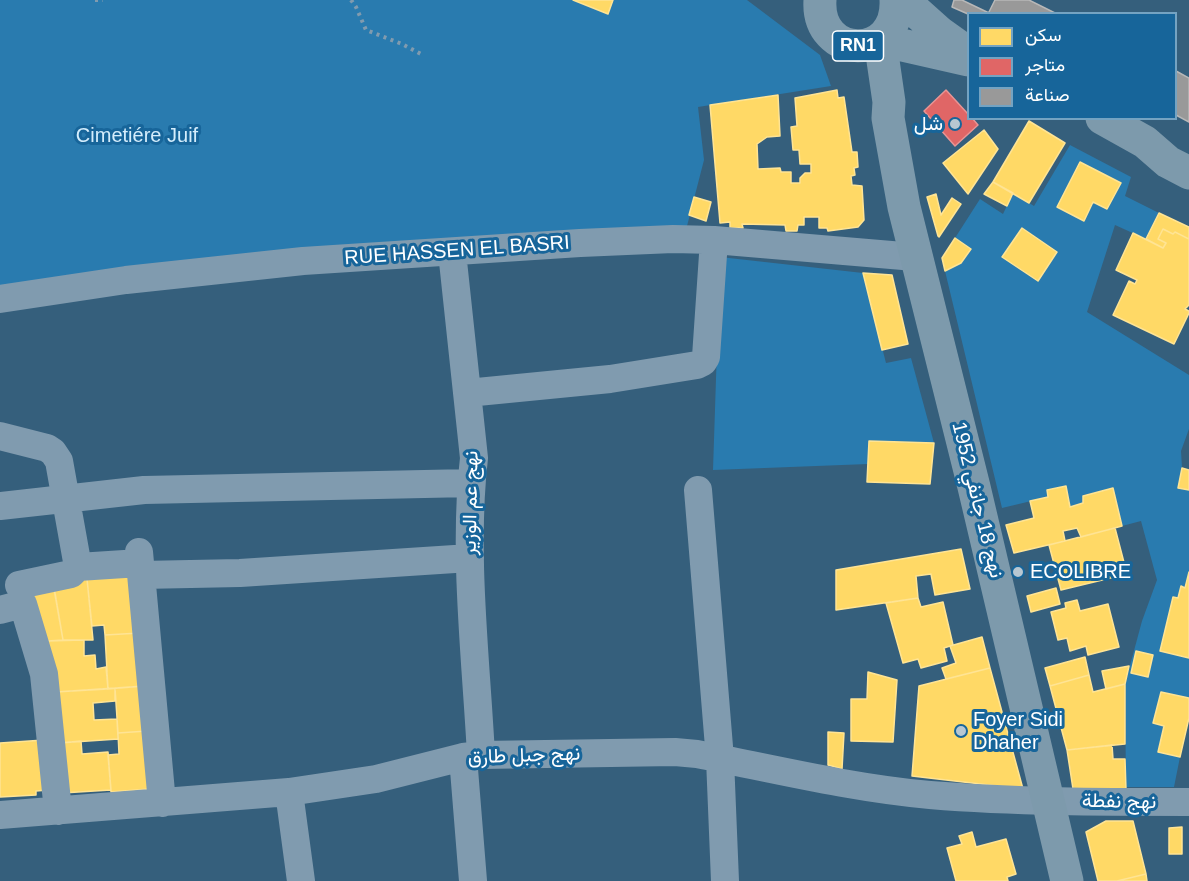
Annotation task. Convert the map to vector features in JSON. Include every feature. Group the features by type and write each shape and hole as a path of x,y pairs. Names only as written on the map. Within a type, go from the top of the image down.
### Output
{"main road":[{"name":"RN1","path":"880,40 894,22 896,0"},
{"path":"903,0 940,33 960,55"},
{"name":"RN1","path":"820,16 860,46 880,40 960,55"},
{"path":"820,16 889,110"},
{"path":"880,40 889,110"},
{"path":"889,110 897,78 908,66 924,57 960,55"},
{"name":"نهج 18 جانفي 1952","path":"889,110 904,207 915,257 974,488 1067,881"},
{"path":"1106,120 1145,142 1168,162 1189,173"},
{"path":"1145,142 1189,149"}],"street":[{"name":"RUE HASSEN EL BASRI","path":"0,299 126,280 303,261 580,243 673,239 714,240 915,257"},
{"path":"467,393 610,379 704,362 714,240"},
{"name":"نهج عم الوزير","path":"452,252 474,458 471,483 470,558 473,881"},
{"path":"0,436 47,448 54,452 59,461 78,567"},
{"path":"0,506 144,490 471,483"},
{"path":"698,490 720,759 725,881"},
{"path":"19,585 71,573 78,567 140,564 240,573 470,558"},
{"path":"140,564 162,803"},
{"path":"0,610 23,604 44,674 58,811"},
{"name":"نهج جبل طارق","path":"0,815 289,792 376,779 472,756 675,752 876,788 930,795 1049,801"},
{"path":"289,792 302,881"},
{"name":"نهج نفطة","path":"1049,801 1189,802"}],"path":[{"path":"95,0 103,0"},
{"path":"351,0 366,30 421,54"}],"green space":[{"name":"Cimetiére Juif","path":"0,0 747,0 820,55 831,86 698,107 704,160 687,226 0,293"},
{"path":"1070,145 1131,177 1125,196 1159,213 1146,239 1115,225 1087,312 1189,375 1189,429 1181,451 1182,468 1179,488 1189,490 1189,572 1185,588 1181,587 1189,658 1189,698 1161,692 1153,723 1164,726 1158,752 1180,757 1174,787 1126,787 1125,684 1142,621 1157,580 1141,521 1122,526 1112,489 1083,495 1083,503 1070,507 1065,486 1047,490 1048,497 1002,508 945,271 961,263 971,250 955,238 980,199 1003,214 1013,193 1034,206"},
{"path":"720,257 863,273 886,363 911,358 934,443 869,441 868,464 713,470"}],"building: سكن":[{"path":"573,0 613,0 608,14"},
{"path":"837,90 838,98 844,97 852,152 857,152 858,167 854,168 855,175 851,176 852,185 862,186 864,220 858,227 828,231 827,228 819,228 819,217 804,217 804,225 798,225 797,231 786,231 785,225 742,224 743,228 730,228 730,222 720,223 710,105 778,95 780,136 767,137 757,144 758,169 780,168 781,172 791,172 791,183 800,183 800,178 805,173 811,173 811,164 800,164 799,150 793,150 791,127 797,126 795,98"},
{"path":"1029,121 1065,143 1029,203 993,182"},
{"path":"984,130 998,149 968,194 943,163"},
{"path":"1080,162 1121,183 1107,209 1093,202 1084,221 1057,207"},
{"path":"993,182 1013,193 1007,206 984,194"},
{"path":"936,194 941,215 952,198 961,204 939,237 927,197"},
{"path":"694,197 711,202 706,221 689,215"},
{"path":"1159,213 1189,227 1189,239 1163,229 1158,239 1166,243 1163,248 1146,239"},
{"path":"1022,228 1057,252 1038,281 1002,257"},
{"path":"1163,229 1189,239 1189,305 1185,309 1189,313 1174,344 1113,315 1129,281 1135,284 1137,280 1116,270 1133,233 1163,248 1166,243 1158,239"},
{"path":"955,238 971,249 961,263 945,271 942,258"},
{"path":"863,273 892,275 908,344 882,350"},
{"path":"869,441 934,443 930,484 867,482"},
{"path":"1182,468 1189,470 1189,490 1178,488"},
{"path":"1066,486 1070,507 1083,503 1083,496 1113,488 1122,526 1081,537 1077,528 1063,531 1065,541 1014,553 1006,525 1034,518 1030,501 1048,497 1047,490"},
{"path":"1115,528 1127,574 1061,590 1049,545"},
{"path":"961,549 970,589 935,595 931,574 916,576 918,598 836,610 836,570"},
{"path":"1189,572 1189,658 1160,651 1173,597 1178,598 1181,586 1185,588"},
{"path":"135,575 140,633 105,635 104,625 92,626 87,579"},
{"path":"87,579 93,640 63,640 53,583"},
{"path":"54,587 63,640 48,641 23,591"},
{"path":"1056,588 1060,604 1031,612 1027,596"},
{"path":"918,598 921,607 943,602 953,645 944,648 947,661 921,668 918,659 903,663 886,603"},
{"path":"1077,600 1080,611 1108,604 1119,647 1088,655 1086,646 1070,651 1067,638 1058,640 1051,612 1066,608 1065,603"},
{"path":"140,633 144,686 108,689 105,635"},
{"path":"982,637 990,668 946,679 942,668 956,663 950,646"},
{"path":"84,640 84,656 95,655 96,669 106,667 108,689 55,692 48,641"},
{"path":"1136,651 1153,655 1148,677 1131,673"},
{"path":"1085,657 1089,675 1050,686 1045,668"},
{"path":"1129,666 1125,684 1106,689 1102,671"},
{"name":"Foyer Sidi Dhaher","path":"990,668 1023,789 912,776 919,686"},
{"path":"868,672 897,680 893,742 851,741 851,699 867,699"},
{"path":"1089,675 1093,692 1125,684 1125,744 1067,750 1050,686"},
{"path":"144,686 147,731 118,733 115,688"},
{"path":"115,688 115,701 93,703 94,720 117,719 118,739 59,743 55,692"},
{"path":"1161,692 1189,698 1189,718 1180,757 1158,752 1164,726 1153,723"},
{"path":"147,731 150,789 111,792 108,755 119,754 118,733"},
{"path":"828,732 844,733 842,769 828,765"},
{"path":"44,740 48,790 36,791 36,795 0,797 0,743"},
{"path":"81,741 82,754 108,752 111,790 62,793 59,743"},
{"path":"1112,745 1113,759 1125,759 1126,790 1073,789 1067,750"},
{"path":"1106,821 1133,821 1146,874 1117,881 1098,881 1086,832"},
{"path":"1182,827 1182,854 1169,854 1169,828"},
{"path":"972,832 976,847 1006,839 1016,874 1007,877 1008,881 956,881 947,848 962,844 959,836"},
{"path":"1146,874 1147,881 1117,881"}],"building: متاجر":[{"path":"946,90 967,113 967,120 974,120 978,125 955,146 924,111"}],"building: صناعة":[{"path":"954,0 962,0 987,12 967,14 952,7"},
{"path":"995,0 1029,0 1053,12 989,12"},
{"path":"1177,72 1189,78 1189,122 1177,116"}],"place":[{"name":"شل","path":"955,124"},
{"name":"ECOLIBRE","path":"1018,572"},
{"name":"Foyer Sidi Dhaher","path":"961,731"}]}
